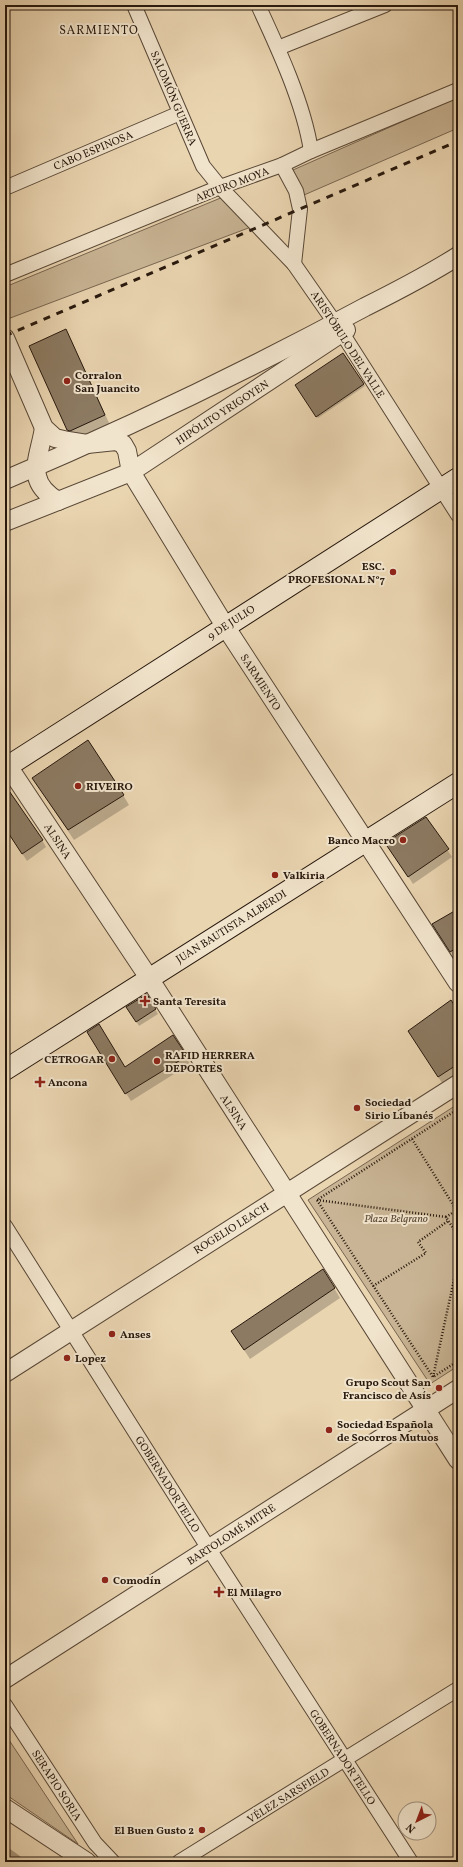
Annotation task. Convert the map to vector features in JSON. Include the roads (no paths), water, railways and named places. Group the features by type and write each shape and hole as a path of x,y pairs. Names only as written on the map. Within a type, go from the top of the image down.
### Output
{"main road":[{"name":"9 DE JULIO","path":"7,767 458,478"},
{"name":"JUAN BAUTISTA ALBERDI","path":"5,1070 458,783"}],"street":[{"name":"SALOMÓN GUERRA","path":"134,5 203,166 220,187"},
{"path":"258,5 278,48 308,133 311,151"},
{"path":"278,48 385,5"},
{"name":"ARTURO MOYA","path":"5,275 220,187 282,165 311,151 458,90"},
{"name":"CABO ESPINOSA","path":"5,188 180,112"},
{"path":"282,165 296,191 300,209 294,264"},
{"name":"ARISTÓBULO DEL VALLE","path":"220,187 294,264 338,329 458,515"},
{"name":"HIPÓLITO YRIGOYEN","path":"5,522 131,472 338,329 458,256"},
{"name":"HIPÓLITO YRIGOYEN","path":"5,480 338,329"},
{"path":"5,338 44,428 36,467 36,478 42,488 58,501"},
{"name":"SARMIENTO","path":"44,428 55,438 87,444 116,441 123,444 127,451 131,472 225,626 458,983"},
{"name":"ALSINA","path":"7,767 149,978 286,1194 458,1460"},
{"name":"ROGELIO LEACH","path":"5,1373 458,1084"},
{"name":"GOBERNADOR TELLO","path":"5,1226 209,1549 411,1862"},
{"name":"BARTOLOMÉ MITRE","path":"5,1680 458,1389"},
{"name":"VÉLEZ SARSFIELD","path":"179,1862 458,1689"},
{"name":"SERAPIO SORIA","path":"5,1705 95,1843 113,1862"},
{"path":"5,1808 87,1862"}],"waterway":[{"path":"5,1854 16,1862"}],"railway":[{"path":"5,336 458,141"}],"place":[{"name":"Corralon San Juancito","path":"67,381"},
{"name":"ESC. PROFESIONAL N°7","path":"393,572"},
{"name":"RIVEIRO","path":"78,786"},
{"name":"Banco Macro","path":"403,840"},
{"name":"Valkiria","path":"275,875"},
{"name":"Santa Teresita","path":"145,1001"},
{"name":"CETROGAR","path":"112,1059"},
{"name":"RAFID HERRERA DEPORTES","path":"157,1061"},
{"name":"Ancona","path":"40,1082"},
{"name":"Sociedad Sirio Libanés","path":"357,1108"},
{"name":"Anses","path":"112,1334"},
{"name":"Lopez","path":"67,1358"},
{"name":"Grupo Scout San Francisco de Asís","path":"439,1388"},
{"name":"Sociedad Española de Socorros Mutuos","path":"329,1430"},
{"name":"Comodín","path":"105,1580"},
{"name":"El Milagro","path":"219,1592"},
{"name":"El Buen Gusto 2","path":"202,1830"}],"district":[{"name":"SARMIENTO","path":"99,30"}],"park label":[{"name":"Plaza Belgrano","path":"396,1218"}]}
